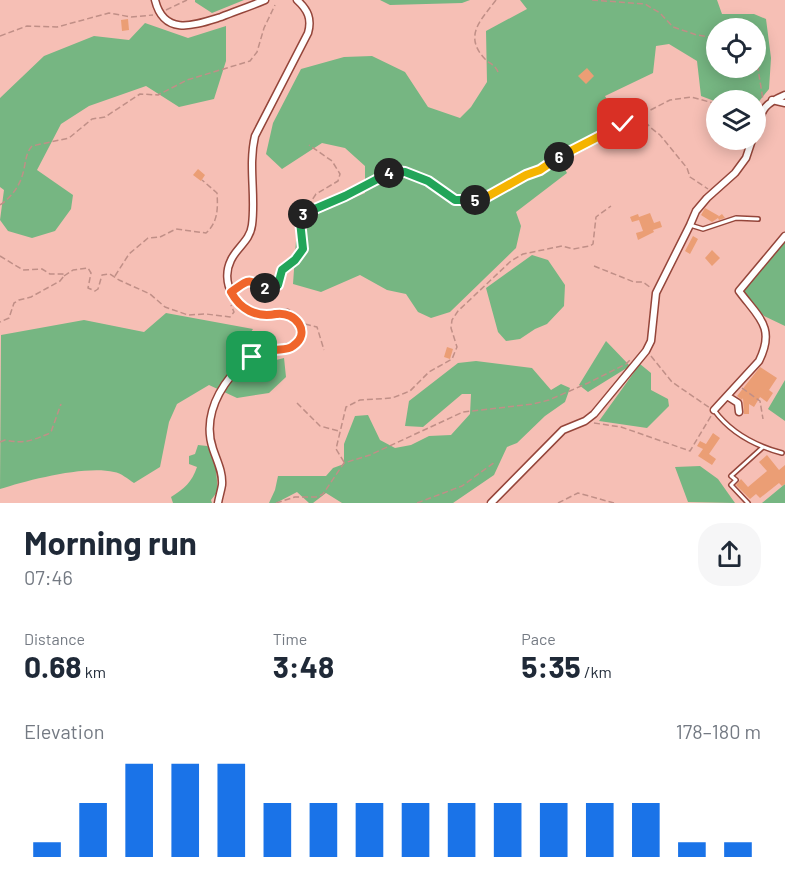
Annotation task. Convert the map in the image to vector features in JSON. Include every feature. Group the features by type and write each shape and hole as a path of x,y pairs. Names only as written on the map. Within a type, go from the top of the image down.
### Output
{"street":[{"path":"155,0 160,13 171,23 188,26 265,0"},
{"path":"218,503 222,485 218,461 211,442 212,408 229,379 244,363 262,353 293,346 300,335 298,322 287,313 261,315 253,313 236,300 228,281 230,262 246,241 252,226 252,151 255,136 308,33 309,17 300,1"},
{"path":"766,105 785,95"},
{"path":"772,100 784,106"},
{"path":"491,503 563,430 585,421 594,414 646,351 651,341 656,293 696,211 735,173 749,150"},
{"path":"714,410 759,362 767,332 762,320 739,291 785,236"},
{"path":"727,396 738,404 739,412"}],"lane":[{"path":"690,225 703,229 736,218 758,219"},
{"path":"714,410 720,419 753,444 782,453"},
{"path":"748,503 731,485 736,480 731,476 762,448"}],"path":[{"path":"0,36 27,26 57,27 109,13 131,17 160,13 187,0"},
{"path":"496,0 477,28 474,40 477,50 496,67 498,72"},
{"path":"592,0 645,4 660,13 673,27 706,36"},
{"path":"0,204 7,200 20,183 26,155 32,146 69,138 92,119 105,117 140,93 158,95 187,81 249,62 257,52 264,28 275,4"},
{"path":"302,215 394,171 405,172 428,181 455,200 483,199 639,115 677,98 691,97 706,101"},
{"path":"639,115 660,135 687,168 690,177 713,193"},
{"path":"231,292 250,280 255,280 265,288 278,285 282,270 295,260 303,249 300,221 302,215 316,194 338,181 340,174 332,161 309,145"},
{"path":"114,277 129,254 148,238 160,237 176,229 206,233 208,231 217,217 217,193 202,180"},
{"path":"344,463 336,449 346,407 367,398 392,398 411,391 429,372 452,359 457,347 452,334 452,320 458,311 511,261 523,254 562,246 573,249 591,246 596,217 611,206"},
{"path":"0,256 23,270 42,269 50,274 63,274 64,276"},
{"path":"594,266 634,282 643,282 656,293"},
{"path":"0,322 9,318 14,303 32,297 74,270 88,268 91,273 87,288 92,291 98,289 104,273 150,294 160,305 188,315 206,314 230,317 234,312 229,301"},
{"path":"298,322 317,327 324,350"},
{"path":"585,421 621,428 690,451 714,410 672,382 646,351"},
{"path":"276,503 296,497 317,497 328,490 344,463 370,455 463,411 549,400 626,364 632,358"},
{"path":"738,384 760,401 762,419"},
{"path":"297,403 320,426 339,431"},
{"path":"0,442 5,440 24,443 48,434 51,432 61,404"},
{"path":"417,503 462,486 495,462"},
{"path":"558,503 578,493 614,503"}],"green space":[{"path":"195,0 244,0 212,13"},
{"path":"380,0 470,0 462,3 390,5"},
{"path":"520,0 717,0 722,14 754,14 764,18 706,18 706,78 766,78 766,19 771,58 769,89 766,93 766,90 706,90 706,98 701,96 697,61 669,44 656,46 653,73 605,96 625,130 561,162 567,173 516,212 521,226 516,248 450,312 431,318 418,312 406,294 387,290 360,275 321,292 293,284 296,241 310,217 365,193 365,166 345,148 322,143 282,169 266,154 273,123 301,69 344,57 372,56 405,72 428,107 460,118 471,107 487,82 486,31 527,9"},
{"path":"145,23 188,38 226,26 226,61 214,99 179,107 146,86 89,106 61,124 37,170 73,195 71,209 55,231 32,238 8,231 0,220 4,190 0,187 0,98 44,56 94,36 129,40"},
{"path":"785,241 785,326 764,316 744,293 744,288"},
{"path":"532,255 548,260 565,285 564,306 547,324 520,339 506,341 498,332 486,288"},
{"path":"166,313 253,329 238,351 264,363 284,358 286,377 269,393 237,398 209,385 177,404 169,422 160,467 134,483 117,473 88,470 41,478 0,489 1,335 84,320 144,332"},
{"path":"606,341 630,366 588,392 579,385"},
{"path":"476,361 532,368 551,390 561,384 570,388 565,402 545,416 517,443 507,447 494,475 453,503 342,503 326,493 313,503 309,503 297,492 276,503 269,503 278,476 326,476 333,468 344,464 344,444 355,416 368,415 380,440 395,448 411,445 429,436 451,435 470,414 471,394 462,394 423,427 405,426 409,401 458,363"},
{"path":"640,364 651,373 651,390 668,399 669,406 647,428 599,421"},
{"path":"785,380 785,421 768,409"},
{"path":"198,445 210,448 215,461 218,491 211,500 212,503 173,503 171,497 187,485 193,477 197,467 189,464 189,456 195,454"},
{"path":"700,466 718,479 735,503 688,502 675,467"},
{"path":"785,484 785,503 762,503"}],"building":[{"path":"128,19 129,30 122,31 121,20"},
{"path":"587,68 594,76 586,84 578,76"},
{"path":"198,169 205,175 201,181 193,175"},
{"path":"705,208 718,217 722,214 725,218 719,220 718,218 712,222 701,215"},
{"path":"650,213 654,223 660,221 662,227 638,240 636,233 643,231 639,220 632,222 630,217"},
{"path":"693,236 698,239 690,254 685,251"},
{"path":"712,250 720,258 712,266 705,258"},
{"path":"447,347 453,349 450,359 444,357"},
{"path":"760,367 777,378 769,390 773,393 767,402 760,397 754,407 749,404 749,414 744,414 743,398 742,400 737,396"},
{"path":"713,433 720,438 709,454 716,459 712,465 698,456 703,449 697,446 700,441 706,444"},
{"path":"767,455 779,470 785,465 785,484 782,486 779,483 760,498 756,494 750,499 736,485 741,479 748,487 767,471 759,462"}],"route":[{"path":"252,357 293,346 298,341 300,327 296,319 287,313 271,315 253,313 243,307 231,292 250,280 255,280 265,288 278,285 282,270 295,260 303,249 304,241 300,221 305,213 318,209 394,171 405,172 428,181 455,200 483,199 623,124"}]}
